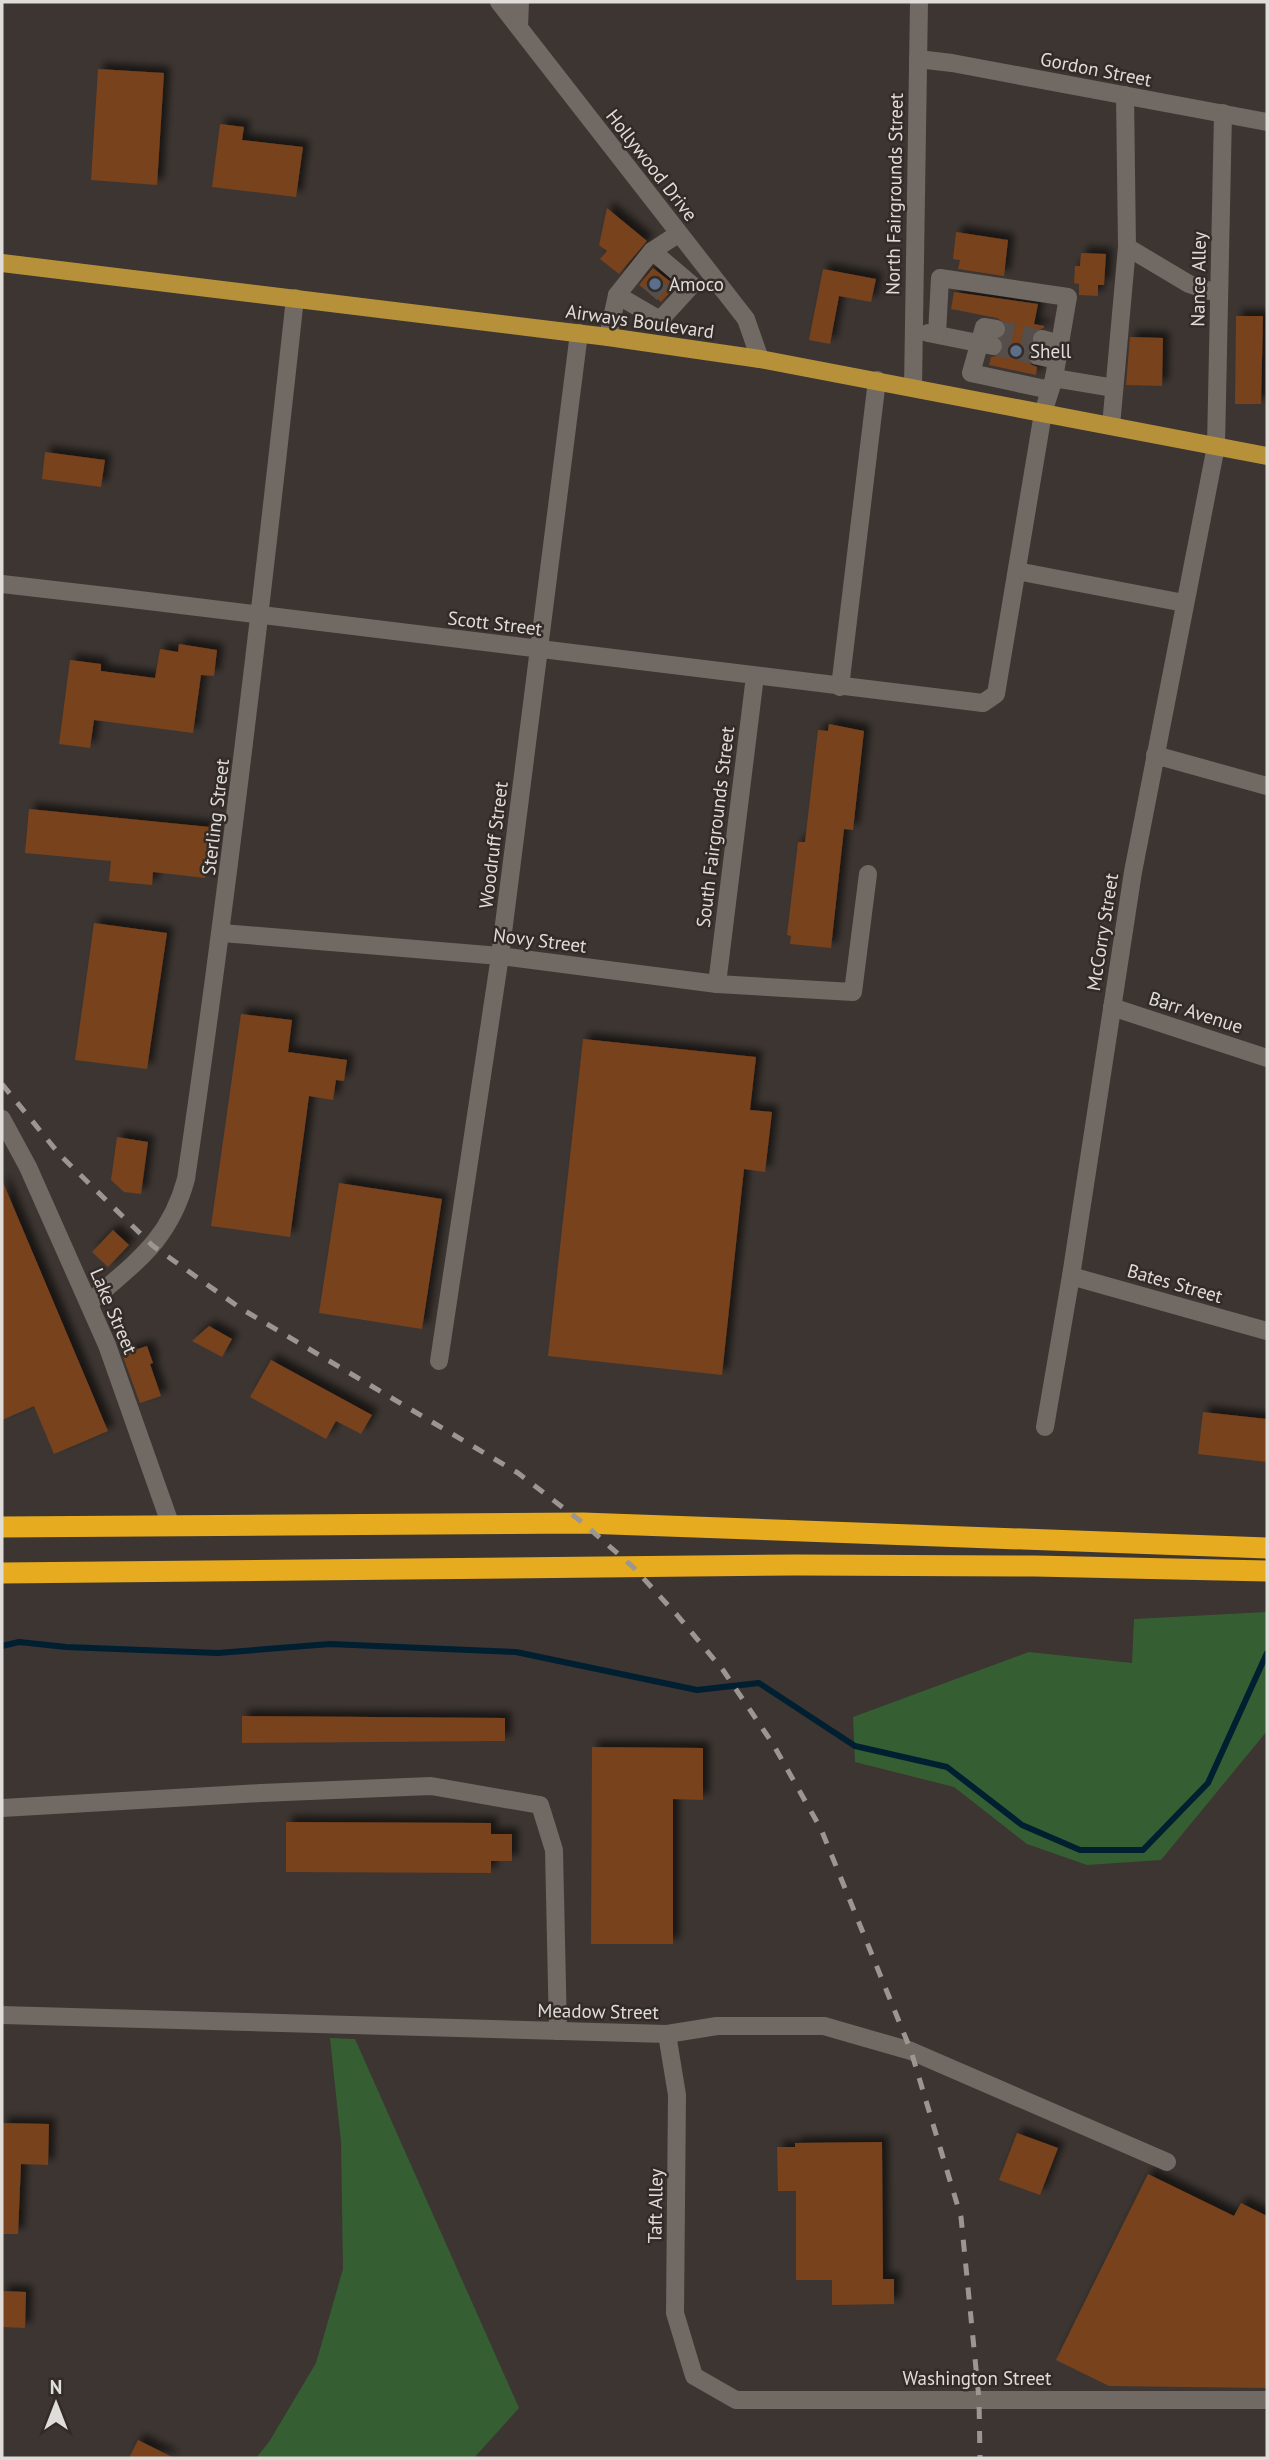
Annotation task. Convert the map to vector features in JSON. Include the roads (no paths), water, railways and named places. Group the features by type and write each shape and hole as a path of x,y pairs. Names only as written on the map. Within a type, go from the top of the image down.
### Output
{"highway":[{"path":"2,1527 583,1522 1267,1548"},
{"path":"2,1573 797,1565 1047,1566 1267,1571"}],"main road":[{"name":"Airways Boulevard","path":"2,263 608,337 760,359 1267,456"}],"street":[{"name":"Hollywood Drive","path":"499,2 746,319 760,359"},
{"path":"519,27 520,2"},
{"name":"North Fairgrounds Street","path":"913,387 919,2"},
{"name":"Gordon Street","path":"918,59 952,63 1267,122"},
{"path":"1111,426 1127,247 1125,95"},
{"name":"Nance Alley","path":"1216,446 1223,113"},
{"path":"608,337 617,295 652,251 678,234"},
{"path":"1127,247 1189,284 1219,294"},
{"path":"652,251 668,273 692,285"},
{"path":"656,344 660,320 708,271"},
{"path":"937,334 940,278 1068,297 1055,368 1043,413 1017,571 1184,603"},
{"path":"617,295 645,300 660,320"},
{"name":"Sterling Street","path":"89,1303 153,1246 179,1205 186,1180 222,933 261,614 295,298"},
{"path":"913,331 989,340 971,373 964,398"},
{"name":"Woodruff Street","path":"439,1361 500,956 579,334"},
{"path":"1040,348 1055,368"},
{"path":"971,373 1055,368 1114,388"},
{"path":"839,687 877,380"},
{"name":"McCorry Street","path":"1045,1427 1133,872 1216,446"},
{"name":"Scott Street","path":"2,584 983,703 996,694 1017,571"},
{"name":"South Fairgrounds Street","path":"717,984 755,676"},
{"path":"1155,755 1267,786"},
{"name":"Novy Street","path":"222,933 500,956 717,984 853,992 868,874"},
{"name":"Barr Avenue","path":"1112,1007 1267,1058"},
{"name":"Lake Street","path":"2,1119 28,1167 107,1345 171,1526"},
{"name":"Bates Street","path":"1071,1276 1267,1331"},
{"path":"2,1808 261,1793 431,1787 540,1805 554,1850 558,2031"},
{"name":"Meadow Street","path":"2,2015 667,2034 717,2026 824,2026 911,2051 1167,2162"},
{"name":"Taft Alley","path":"667,2034 677,2095 675,2313 694,2376"},
{"name":"Washington Street","path":"694,2376 736,2400 1267,2400"}],"waterway":[{"path":"2,1646 19,1642 66,1647 218,1653 330,1644 516,1652 697,1690 759,1683 855,1746 947,1767 1022,1825 1080,1850 1143,1850 1208,1783 1267,1653"}],"tunnel":[{"path":"650,294 665,277"},
{"path":"996,329 1042,339"},
{"path":"993,346 1038,356"}],"railway":[{"path":"2,1084 60,1155 153,1246 240,1308 518,1473 583,1523 633,1567 723,1670 773,1744 821,1829 911,2051 961,2217 979,2399 980,2458"}],"place":[{"name":"Amoco","path":"655,284"},
{"name":"Shell","path":"1016,351"}]}
